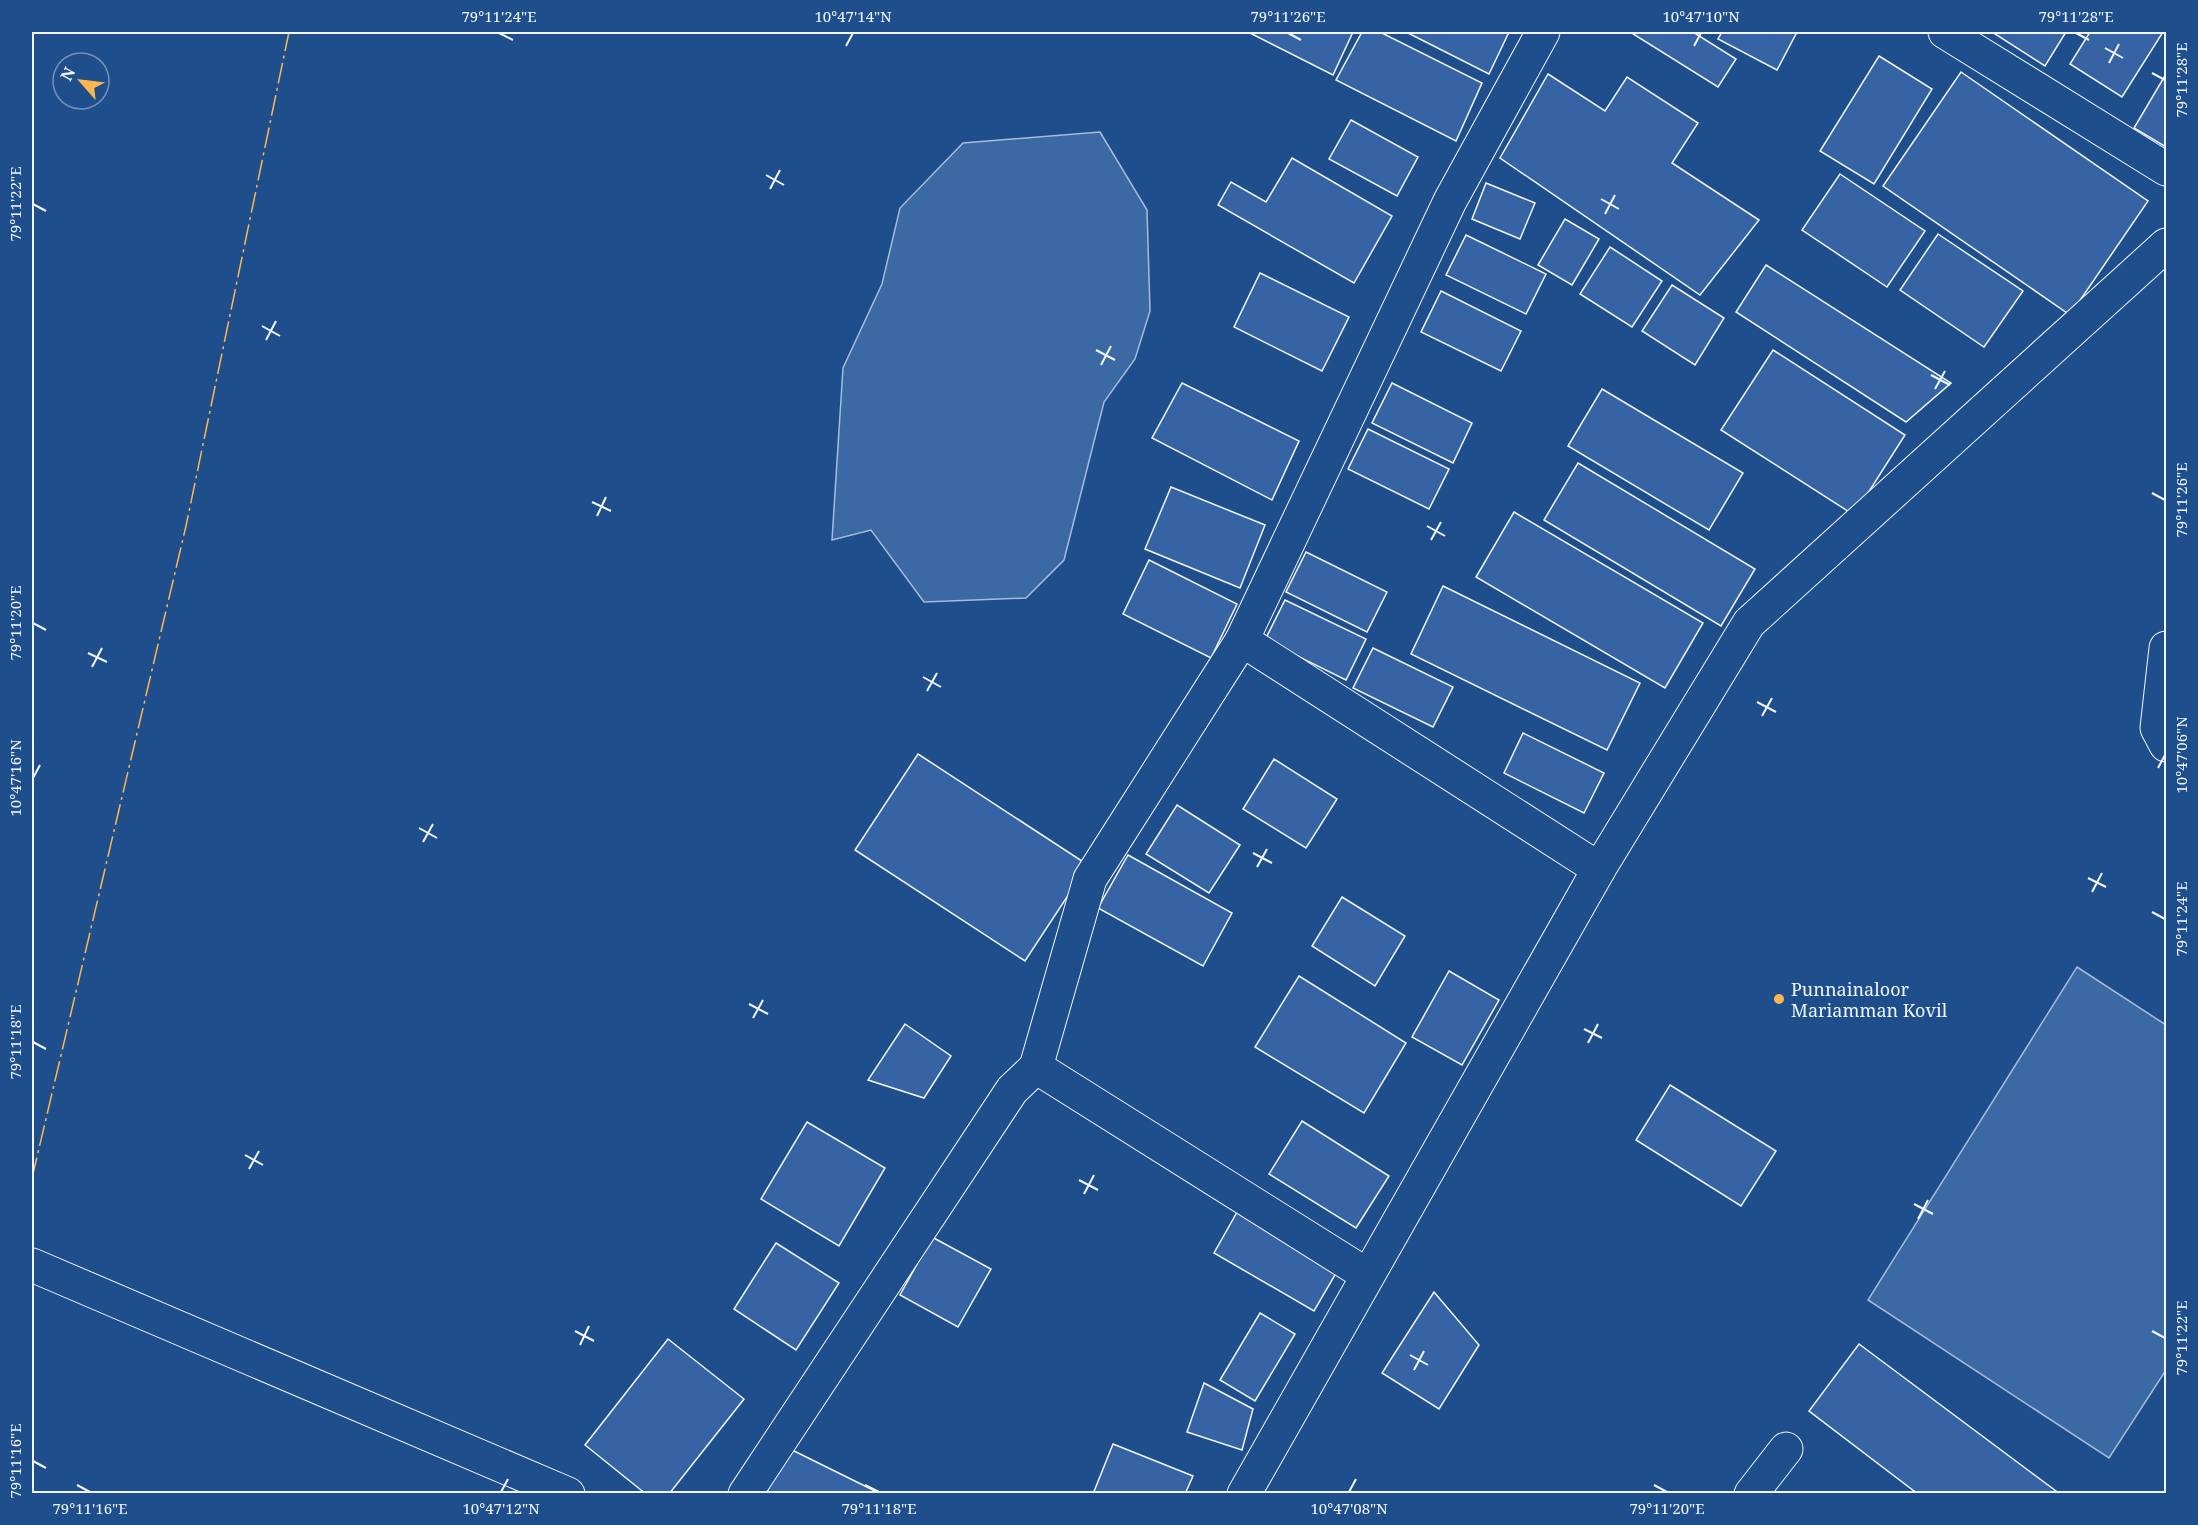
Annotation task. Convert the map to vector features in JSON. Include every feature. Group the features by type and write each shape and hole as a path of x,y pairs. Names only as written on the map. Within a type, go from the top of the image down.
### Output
{"street":[{"path":"745,1494 1012,1090 1036,1067 1090,879 1242,640 1450,201 1543,32"},
{"path":"1945,32 2166,169"},
{"path":"1244,1494 1366,1275 1599,869 1749,623 2166,244"},
{"path":"1242,640 1599,869"},
{"path":"2166,648 2157,728 2166,745"},
{"path":"1036,1067 1366,1275"},
{"path":"32,1265 509,1482 568,1494"},
{"path":"1751,1494 1786,1449"}],"water":[{"path":"1100,132 1147,210 1150,311 1135,359 1104,402 1064,560 1026,598 924,602 871,530 832,540 843,368 882,284 900,208 963,143"},
{"path":"2077,967 2166,1025 2166,1370 2109,1458 1868,1300"}],"building":[{"path":"1248,32 1353,32 1333,75"},
{"path":"1362,32 1380,32 1482,83 1456,141 1336,80"},
{"path":"1406,32 1509,32 1489,74"},
{"path":"1630,32 1693,32 1736,59 1718,87"},
{"path":"1722,32 1797,32 1777,70 1718,39"},
{"path":"1992,32 2066,32 2045,66"},
{"path":"2090,32 2163,32 2122,97 2070,64"},
{"path":"1879,56 1932,89 1874,184 1820,151"},
{"path":"1961,72 2148,201 2070,315 1883,186"},
{"path":"1548,74 1605,111 1627,77 1698,123 1672,163 1759,220 1700,295 1500,158"},
{"path":"2166,74 2166,147 2134,128"},
{"path":"1351,120 1418,157 1397,196 1329,159"},
{"path":"1292,158 1392,216 1354,283 1218,205 1231,182 1266,202"},
{"path":"1840,174 1925,231 1887,287 1802,230"},
{"path":"1486,183 1535,203 1520,239 1472,219"},
{"path":"1565,219 1599,239 1572,285 1538,265"},
{"path":"1938,234 2023,291 1984,347 1900,290"},
{"path":"1466,235 1546,274 1526,314 1446,275"},
{"path":"1610,247 1662,281 1632,327 1580,294"},
{"path":"1766,265 1951,383 1906,422 1736,312"},
{"path":"1260,273 1349,317 1322,371 1234,327"},
{"path":"1672,285 1724,318 1695,365 1642,331"},
{"path":"1441,291 1521,331 1501,371 1421,332"},
{"path":"1773,350 1905,435 1854,515 1721,430"},
{"path":"1182,383 1299,441 1272,500 1152,438"},
{"path":"1392,383 1472,423 1453,463 1372,423"},
{"path":"1602,389 1743,473 1709,530 1568,446"},
{"path":"1368,429 1449,469 1429,509 1348,469"},
{"path":"1578,463 1755,569 1721,626 1544,520"},
{"path":"1171,487 1265,525 1240,588 1145,549"},
{"path":"1514,512 1703,623 1665,688 1476,577"},
{"path":"1306,552 1387,592 1367,632 1286,592"},
{"path":"1149,560 1237,604 1211,658 1123,614"},
{"path":"1443,586 1640,683 1607,750 1411,654"},
{"path":"1285,600 1366,639 1346,680 1265,640"},
{"path":"1373,648 1453,687 1433,727 1353,688"},
{"path":"1523,733 1604,773 1584,813 1504,773"},
{"path":"918,754 1088,865 1025,961 855,850"},
{"path":"1274,759 1337,799 1306,848 1243,809"},
{"path":"1177,805 1240,845 1209,893 1146,854"},
{"path":"1128,855 1232,913 1203,966 1098,908"},
{"path":"1342,897 1405,936 1375,986 1312,946"},
{"path":"1449,971 1499,1000 1462,1065 1412,1037"},
{"path":"1299,976 1406,1043 1364,1113 1255,1047"},
{"path":"905,1024 951,1056 924,1098 868,1080"},
{"path":"1670,1085 1776,1151 1741,1206 1636,1140"},
{"path":"1302,1121 1389,1176 1356,1228 1269,1174"},
{"path":"807,1122 885,1168 839,1246 761,1199"},
{"path":"1249,1191 1350,1249 1314,1311 1214,1253"},
{"path":"932,1237 991,1269 958,1327 900,1295"},
{"path":"776,1243 839,1283 796,1350 734,1309"},
{"path":"1434,1292 1479,1345 1439,1409 1382,1373"},
{"path":"1260,1313 1295,1334 1255,1401 1220,1380"},
{"path":"668,1339 744,1399 669,1494 646,1494 585,1445"},
{"path":"1859,1344 2060,1494 1918,1494 1809,1411"},
{"path":"1204,1383 1253,1409 1242,1450 1187,1432"},
{"path":"1113,1444 1193,1476 1185,1494 1093,1494"},
{"path":"788,1448 875,1491 874,1494 766,1494"}],"power":[{"path":"32,1178 186,526 289,32"}],"place":[{"name":"Punnainaloor Mariamman Kovil","path":"1779,999"}]}
